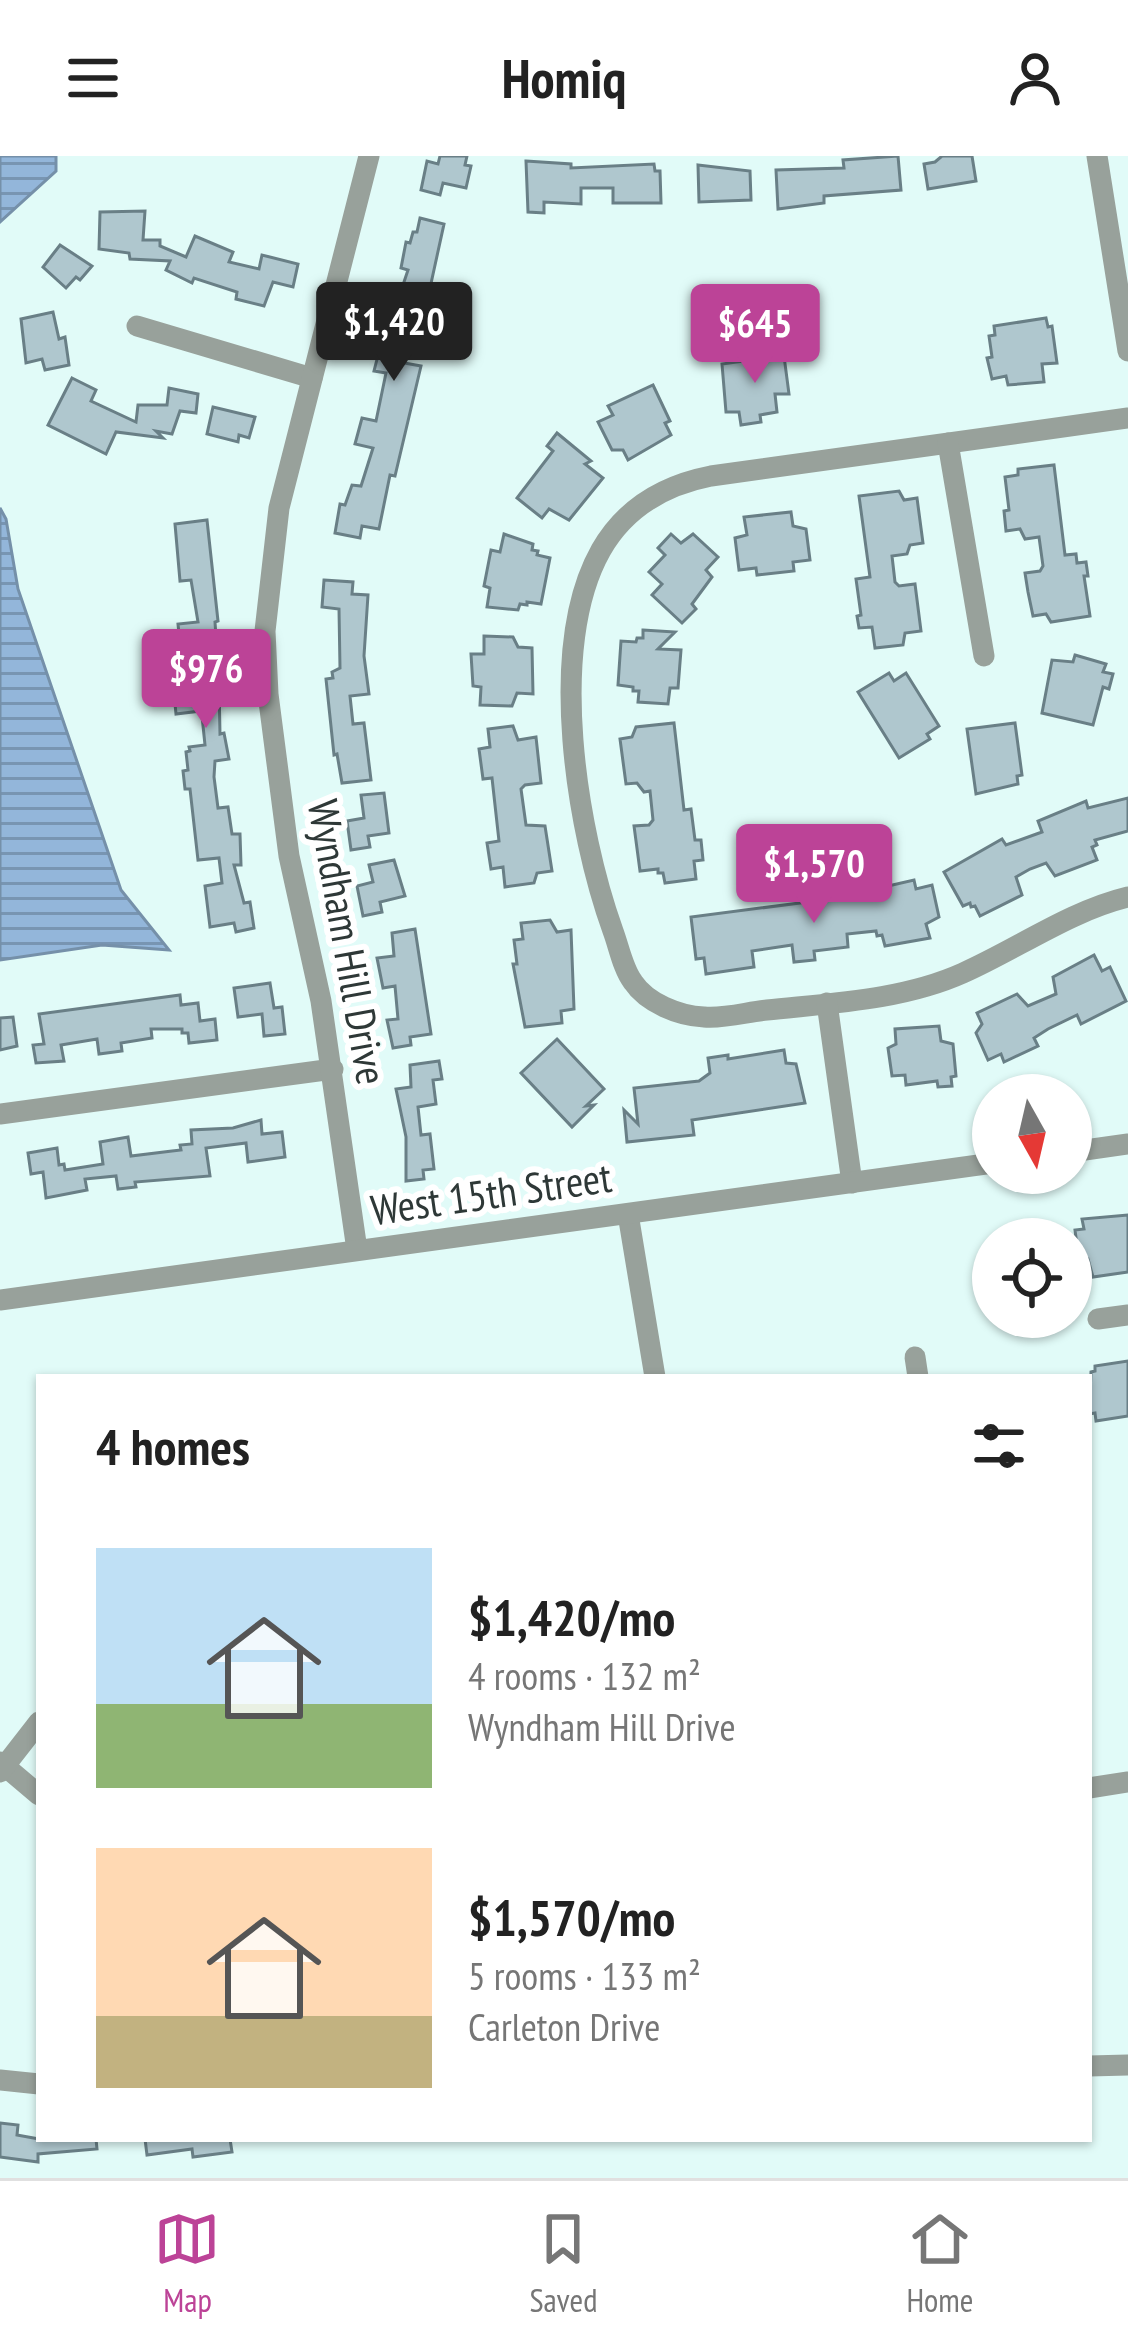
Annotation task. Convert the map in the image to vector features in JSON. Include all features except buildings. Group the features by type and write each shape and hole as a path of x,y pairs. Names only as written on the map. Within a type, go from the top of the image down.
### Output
{"street":[{"name":"Wyndham Hill Drive","path":"358,1250 332,1070 289,856 266,663 266,601 273,539 369,156"},
{"path":"1097,156 1128,352"},
{"path":"137,326 312,377"},
{"path":"1128,418 710,476 659,492 630,514 605,543 582,607 572,707 582,815 598,890 632,982 658,1005 703,1018 919,988 957,976 1075,917 1128,897"},
{"path":"948,443 985,656"},
{"path":"827,1003 852,1183"},
{"path":"0,1114 332,1070"},
{"path":"1092,1149 1128,1144"},
{"name":"West 15th Street","path":"0,1300 972,1166"},
{"path":"628,1214 655,1374"},
{"path":"1097,1319 1128,1315"},
{"path":"36,1726 2,1767 36,1793"},
{"path":"1092,1788 1128,1782"},
{"path":"1092,2066 1128,2066"},
{"path":"0,2080 36,2084"}],"water":[{"path":"0,156 56,156 56,171 0,222"},
{"path":"0,508 18,589 121,890 169,950 102,945 0,960"}]}
